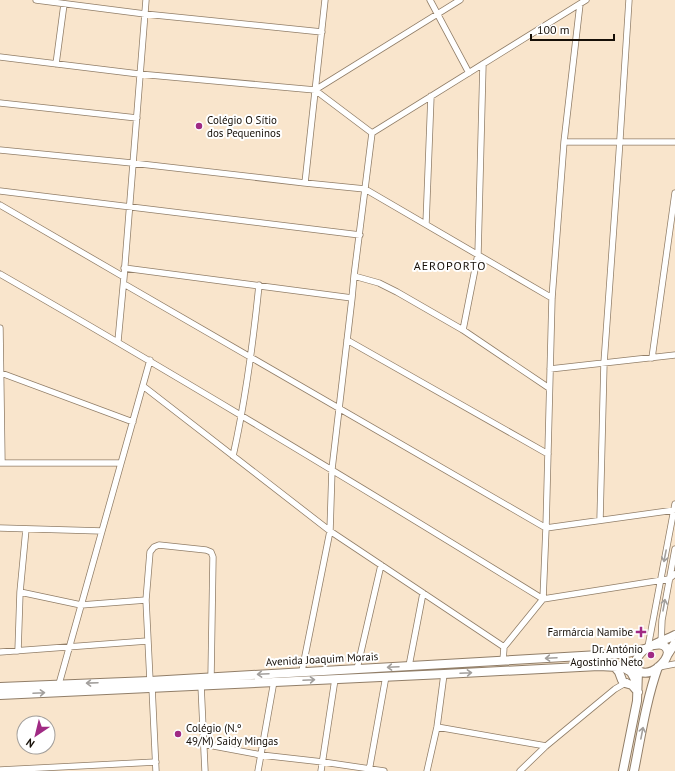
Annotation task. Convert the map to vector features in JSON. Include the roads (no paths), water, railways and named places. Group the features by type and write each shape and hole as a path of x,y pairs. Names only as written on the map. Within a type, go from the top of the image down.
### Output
{"street":[{"path":"36,0 145,14 322,32"},
{"path":"118,341 124,284 132,163 146,0"},
{"path":"305,183 326,0"},
{"path":"430,0 469,73"},
{"path":"315,90 460,0"},
{"path":"372,133 586,0"},
{"path":"600,520 604,363 629,0"},
{"path":"56,64 64,4"},
{"path":"503,661 504,647 543,599 552,298 564,142 580,4"},
{"path":"0,57 140,74 315,90 372,133"},
{"path":"463,330 478,254 483,64"},
{"path":"426,224 431,96"},
{"path":"0,103 137,118"},
{"path":"302,671 330,531 332,469 372,133"},
{"path":"564,142 675,142"},
{"path":"0,150 365,189 552,298"},
{"path":"0,190 360,235"},
{"path":"652,358 675,192"},
{"path":"0,205 124,277"},
{"path":"124,268 352,298"},
{"path":"0,274 150,360 332,469 543,599 669,579 675,574"},
{"path":"354,276 379,283 463,330 549,388"},
{"path":"124,284 339,410 546,528 674,510"},
{"path":"233,456 242,416 252,358 259,286"},
{"path":"0,328 1,462 121,463"},
{"path":"348,340 548,454"},
{"path":"550,369 675,355"},
{"path":"59,684 150,360"},
{"path":"1,373 133,422"},
{"path":"143,386 330,531 504,647"},
{"path":"656,645 661,580 675,504"},
{"path":"0,528 102,531"},
{"path":"18,650 20,592 26,529"},
{"path":"156,771 146,600 150,552 154,547 159,545 206,550 211,552 213,556 211,677"},
{"path":"623,771 636,678 637,659 656,645 675,549"},
{"path":"357,668 381,565"},
{"path":"20,592 81,605 146,600"},
{"path":"409,666 423,593"},
{"name":"Avenida Joaquim Morais","path":"0,695 151,684 211,677 302,671 622,654 656,645 675,635"},
{"path":"0,652 148,641"},
{"path":"656,645 668,649 673,648"},
{"path":"634,771 652,684 658,667 666,660 673,648"},
{"path":"658,667 675,664"},
{"path":"617,666 623,682 632,685 636,678"},
{"name":"Avenida Joaquim Morais","path":"0,688 59,684 201,685 617,666 636,678 642,673 658,667"},
{"path":"428,771 437,727 444,674"},
{"path":"369,770 386,676"},
{"path":"520,771 546,746 623,682 636,678"},
{"path":"321,771 335,679"},
{"path":"258,771 274,681"},
{"path":"201,685 205,771"},
{"path":"437,727 546,746"},
{"path":"203,744 261,755 384,771"},
{"path":"0,770 156,762"}],"place":[{"name":"Colégio O Sítio dos Pequeninos","path":"199,126"},
{"name":"Farmárcia Namibe","path":"641,632"},
{"name":"Dr. António Agostinho Neto","path":"651,655"},
{"name":"Colégio (N.º 49/M) Saidy Mingas","path":"178,734"}],"district":[{"name":"AEROPORTO","path":"450,265"}]}
